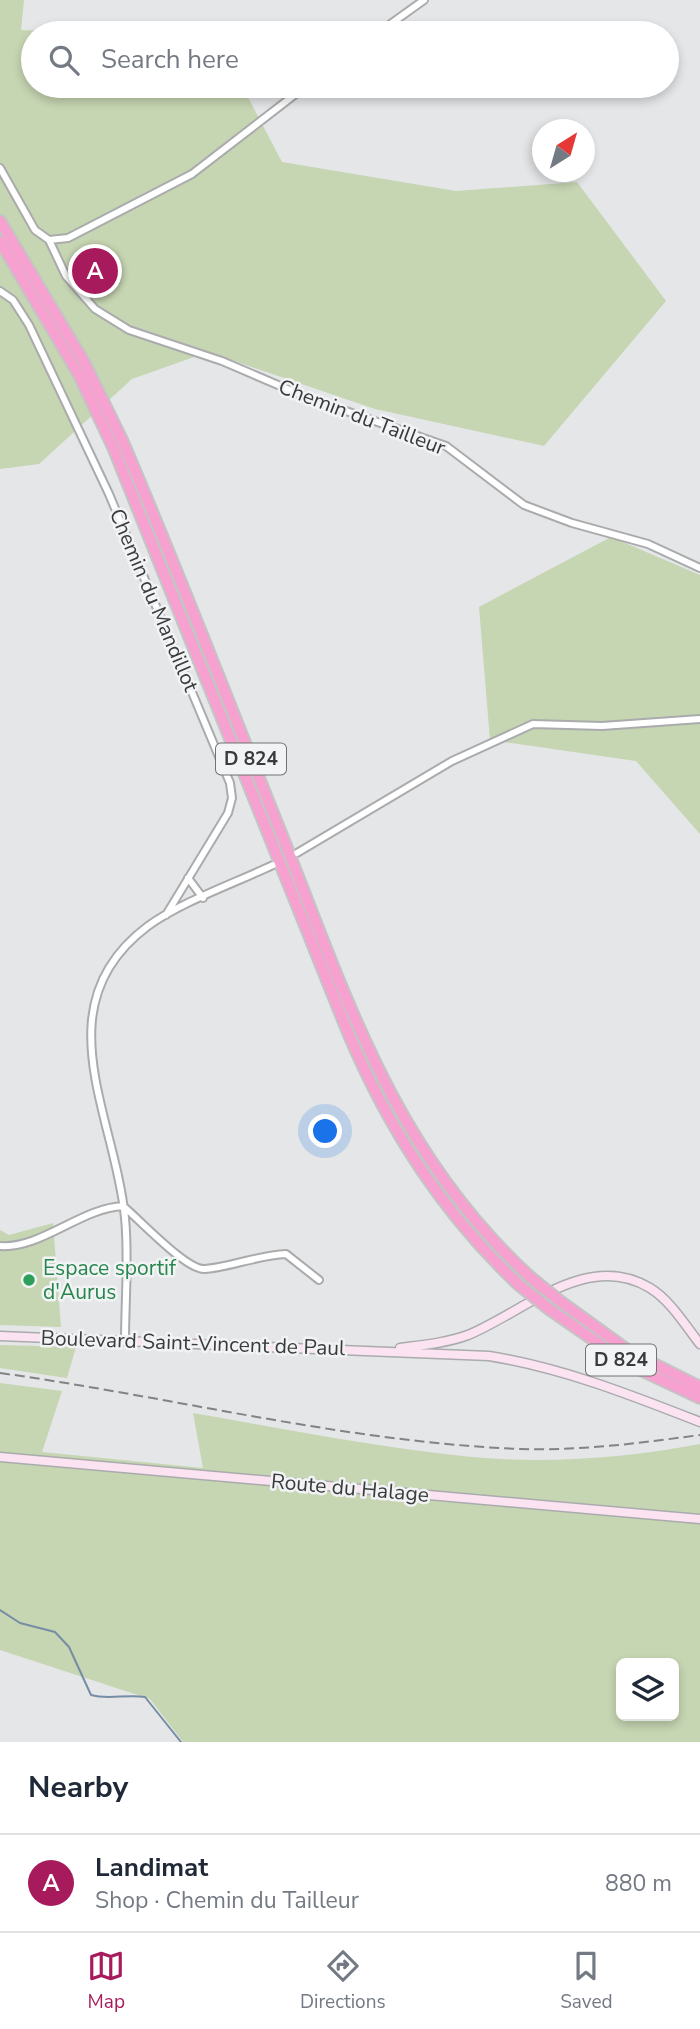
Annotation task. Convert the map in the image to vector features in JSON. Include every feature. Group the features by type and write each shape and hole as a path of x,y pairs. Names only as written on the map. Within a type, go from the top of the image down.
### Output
{"highway":[{"name":"D 824","path":"0,221 66,329 122,440 345,995 392,1100 447,1187 490,1238 530,1277 630,1352 700,1387"},
{"name":"D 824","path":"0,241 79,375 114,447 344,1022 379,1101 435,1192 482,1248 519,1285 549,1310 628,1364 700,1398"}],"main road":[{"path":"386,1350 461,1337 570,1282 606,1275 628,1279 653,1290 700,1343"},
{"name":"Boulevard Saint-Vincent de Paul","path":"0,1336 386,1350"},
{"path":"386,1350 489,1356 525,1362 590,1380 700,1422"},
{"name":"Route du Halage","path":"0,1457 700,1519"}],"street":[{"path":"395,21 424,0"},
{"path":"49,240 68,238 192,174 290,98"},
{"name":"Chemin du Tailleur","path":"0,168 35,230 49,240 66,276 94,309 129,330 222,361 306,397 446,446 524,505 582,526 648,544 700,568"},
{"name":"Chemin du Mandillot","path":"0,291 13,300 29,326 109,494 230,783 232,798 228,813 166,915"},
{"path":"297,853 453,761 533,724 602,726 700,719"},
{"path":"125,1341 126,1262 123,1206 90,1047 98,984 114,959 148,926 273,865"},
{"path":"188,878 203,898"},
{"path":"0,1246 39,1236 96,1210 123,1206"},
{"path":"123,1206 186,1263 202,1270 265,1255 286,1254 319,1280"}],"green space":[{"path":"0,0 24,0 21,21 21,98 248,98 282,162 456,191 577,182 666,301 544,446 375,409 208,352 132,379 39,464 0,469"},
{"path":"611,537 700,575 700,834 636,761 490,740 479,607"},
{"name":"Espace sportif d'Aurus","path":"53,1223 61,1327 0,1325 0,1230 9,1235"},
{"path":"0,1345 76,1347 67,1378 0,1368"},
{"path":"0,1383 62,1391 42,1452 203,1468 193,1413 402,1449 500,1459 587,1458 700,1444 700,1742 183,1742 150,1699 0,1650"}],"waterway":[{"path":"0,1610 20,1623 55,1632 69,1647 91,1695 145,1697 181,1742"}],"railway":[{"path":"0,1373 324,1428 455,1445 565,1449 700,1435"}],"place":[{"name":"Landimat","path":"95,271"},
{"name":"Espace sportif d'Aurus","path":"29,1280"}]}
